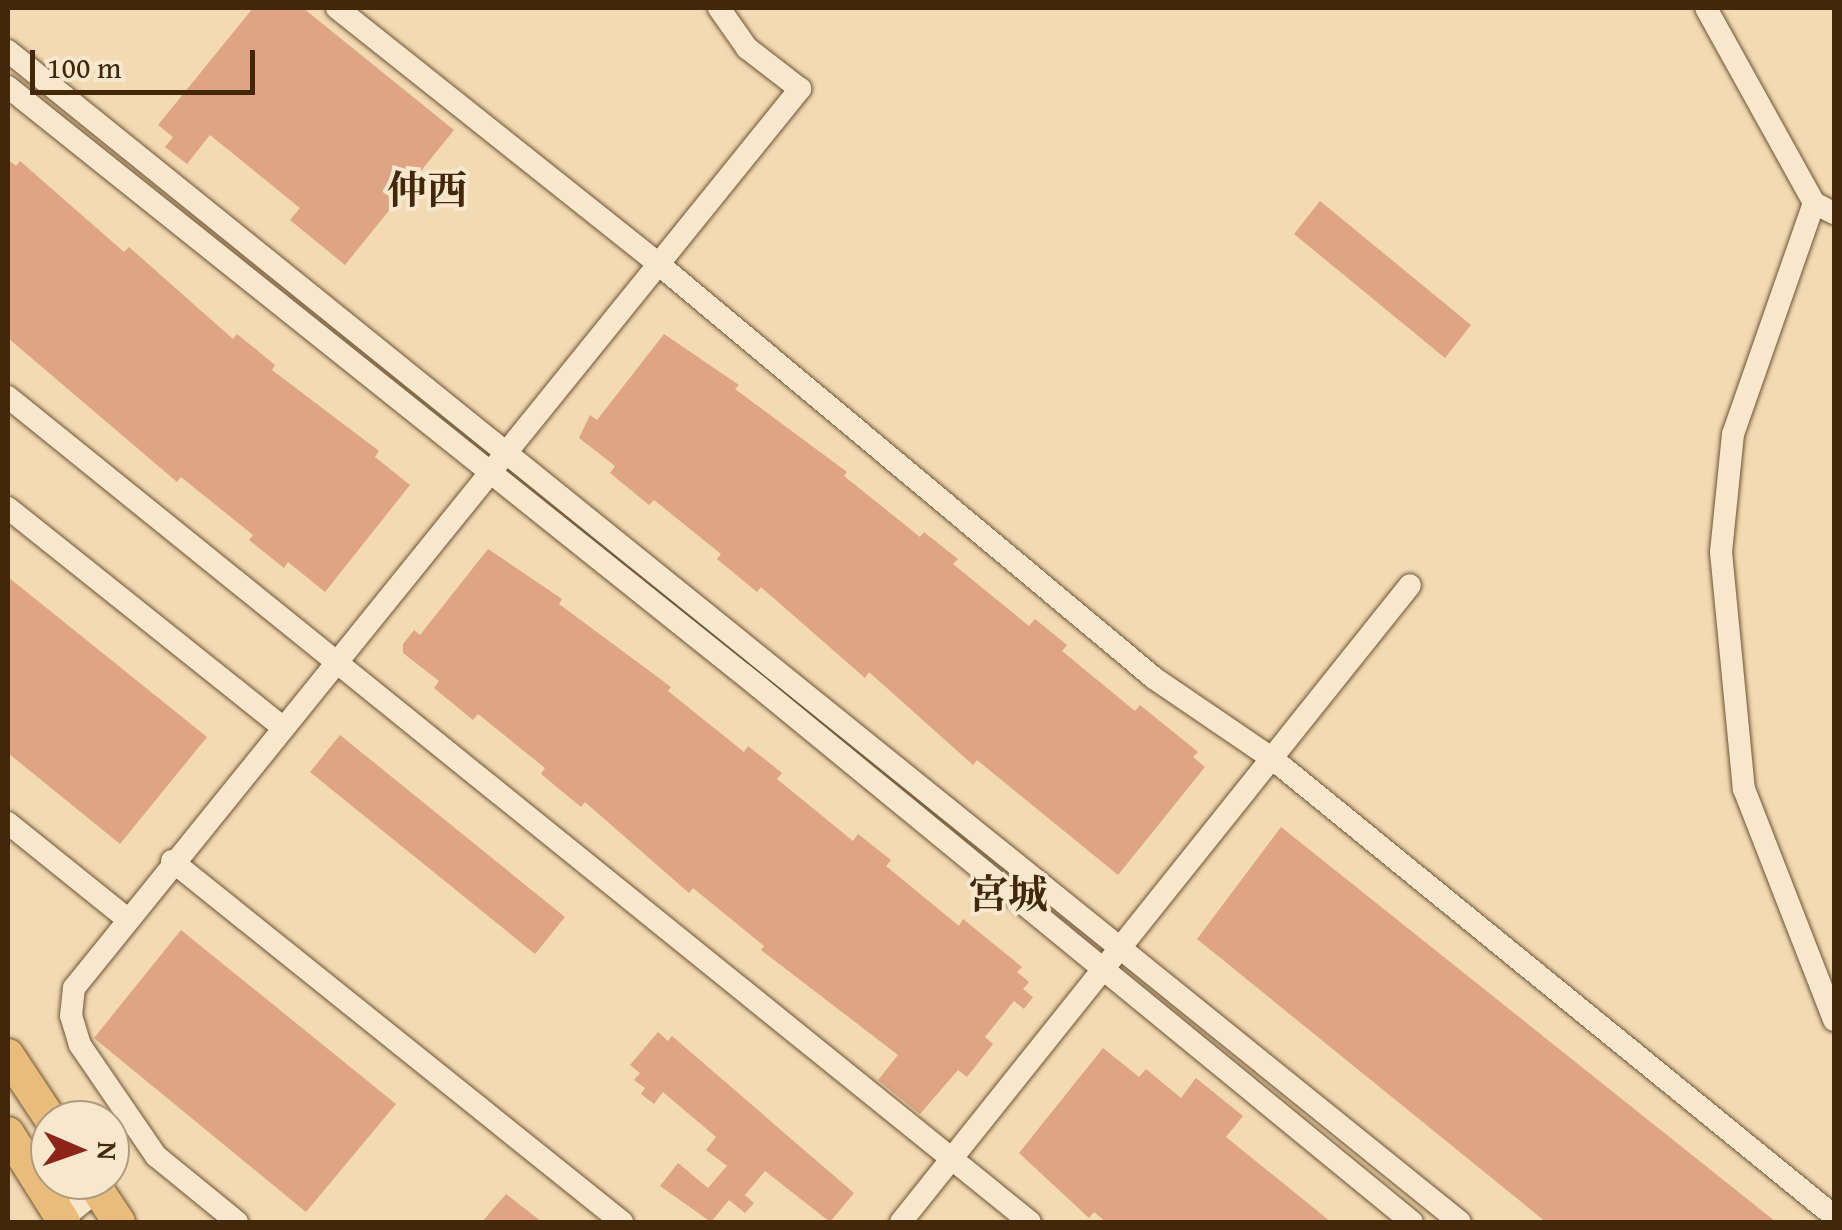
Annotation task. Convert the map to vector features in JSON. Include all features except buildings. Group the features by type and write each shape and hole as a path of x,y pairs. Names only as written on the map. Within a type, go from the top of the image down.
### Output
{"highway":[{"path":"8,1055 38,1100"},
{"path":"8,1133 61,1221"},
{"path":"105,1200 120,1222"}],"street":[{"path":"337,8 656,262 1154,678 1274,760 1834,1216"},
{"path":"237,1222 156,1156 80,1045 71,1016 74,988 172,860 504,448 800,89 747,48 719,8"},
{"path":"1706,8 1824,208 1733,434 1721,552 1744,789 1833,1016"},
{"path":"8,50 1460,1222"},
{"path":"8,87 485,472 760,686 1103,973 1412,1222"},
{"path":"8,396 1030,1222"},
{"path":"8,508 282,726"},
{"path":"900,1222 1122,950 1410,586"},
{"path":"8,823 126,918"},
{"path":"172,860 622,1222"},
{"path":"61,1221 80,1200"}],"district":[{"name":"仲西","path":"427,190"},
{"name":"宮城","path":"1008,894"}]}
